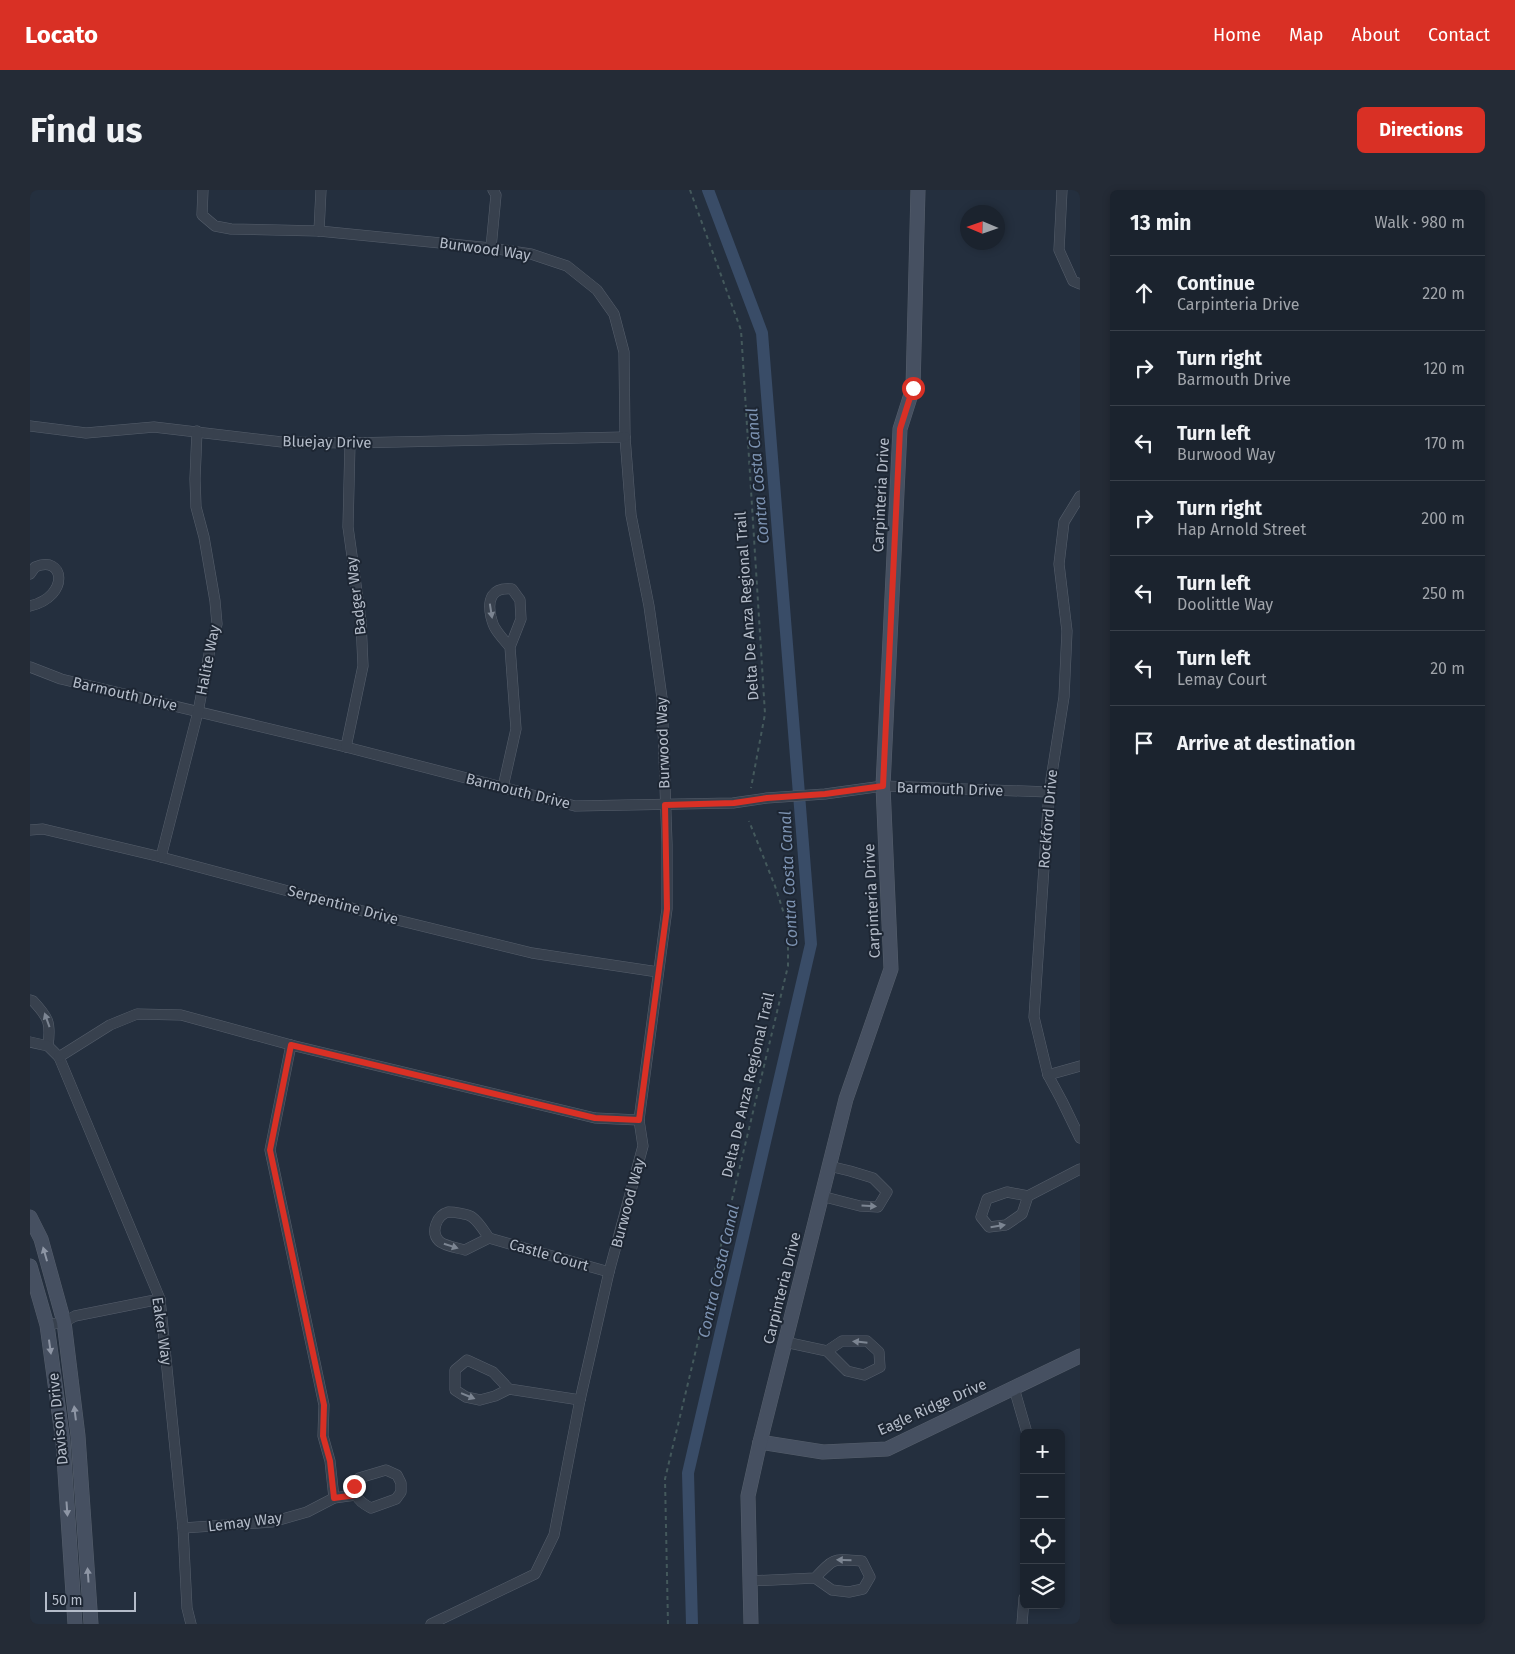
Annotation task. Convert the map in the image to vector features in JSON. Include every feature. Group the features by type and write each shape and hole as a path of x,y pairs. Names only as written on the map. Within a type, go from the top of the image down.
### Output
{"street":[{"name":"Burwood Way","path":"203,190 202,216 215,226 231,229 319,231 491,248 531,254 567,266 597,290 614,314 624,352 625,437 630,516 649,606 662,698 665,805 667,909 639,1120 643,1146 609,1272 580,1400 554,1534 534,1574 431,1624"},
{"path":"319,231 321,190"},
{"name":"Carpinteria Drive","path":"751,1624 748,1496 846,1099 891,969 883,786 900,429 913,388 918,190"},
{"path":"1062,190 1059,250 1073,282 1080,284"},
{"path":"491,248 496,192"},
{"name":"Bluejay Drive","path":"30,426 86,433 154,427 282,442 350,443 625,437"},
{"name":"Halite Way","path":"161,857 198,712 210,649 217,624 204,537 196,507 194,479 197,432"},
{"name":"Badger Way","path":"346,747 363,666 361,620 348,527 350,443"},
{"name":"Rockford Drive","path":"1080,496 1064,522 1059,564 1067,632 1064,697 1049,792 1034,1017 1048,1075 1080,1138"},
{"path":"30,574 35,567 47,564 55,568 59,574 59,583 55,592 46,600 30,606"},
{"path":"503,788 516,729 510,647 521,619 520,600 512,589 504,588 497,591 489,600 489,607 494,627 510,647"},
{"name":"Barmouth Drive","path":"30,667 61,679 346,747 575,806 734,803 883,786 1049,792"},
{"name":"Serpentine Drive","path":"30,830 43,829 161,857 389,918 532,953 658,972"},
{"path":"30,1000 45,1014 50,1030 48,1046"},
{"path":"30,1042 48,1046 59,1056 110,1025 137,1014 181,1015 291,1045 595,1118 639,1120"},
{"path":"291,1045 270,1150 324,1405 323,1436 330,1461 334,1498"},
{"name":"Eaker Way","path":"59,1056 160,1299 183,1528 187,1608 191,1624"},
{"path":"1048,1075 1080,1066"},
{"path":"822,1196 860,1206 878,1207 887,1192 873,1178 829,1166"},
{"path":"1028,1196 1022,1214 1006,1225 989,1227 981,1217 987,1199 1007,1192 1028,1196 1080,1169"},
{"name":"Castle Court","path":"489,1238 465,1250 439,1241 434,1232 440,1217 448,1212 470,1216 489,1238 609,1272"},
{"name":"Davison Drive","path":"30,1217 41,1239 64,1322 78,1436 91,1624"},
{"name":"Davison Drive","path":"30,1266 47,1325 63,1442 75,1624"},
{"path":"47,1325 64,1322 75,1316 160,1299"},
{"path":"785,1342 827,1350 847,1371 864,1375 880,1367 879,1352 867,1341 842,1340 827,1350"},
{"name":"Eagle Ridge Drive","path":"760,1442 823,1452 887,1449 1080,1356"},
{"path":"509,1389 493,1372 467,1360 455,1370 455,1390 466,1397 480,1400 495,1396 509,1389 580,1400"},
{"path":"1014,1388 1026,1429"},
{"path":"386,1470 397,1475 401,1483 401,1492 396,1499 371,1508 362,1503 356,1495 354,1486 359,1478 386,1470"},
{"name":"Lemay Way","path":"183,1528 272,1522 307,1512 334,1498 356,1495"},
{"path":"749,1581 815,1578 832,1590 849,1592 863,1589 870,1577 862,1561 841,1559 832,1561 815,1578"},
{"path":"1022,1624 1023,1609"}],"path":[{"name":"Delta De Anza Regional Trail","path":"690,190 740,330 765,714 750,788"},
{"name":"Delta De Anza Regional Trail","path":"668,1624 665,1479 788,966 788,926 775,886 749,821"}],"waterway":[{"name":"Contra Costa Canal","path":"692,1624 688,1473 811,944 762,333 708,190"}],"route":[{"path":"354,1486 356,1495 334,1498 330,1461 323,1436 324,1405 270,1150 291,1045 595,1118 639,1120 667,909 665,805 734,803 883,786 900,429 913,388"}]}
